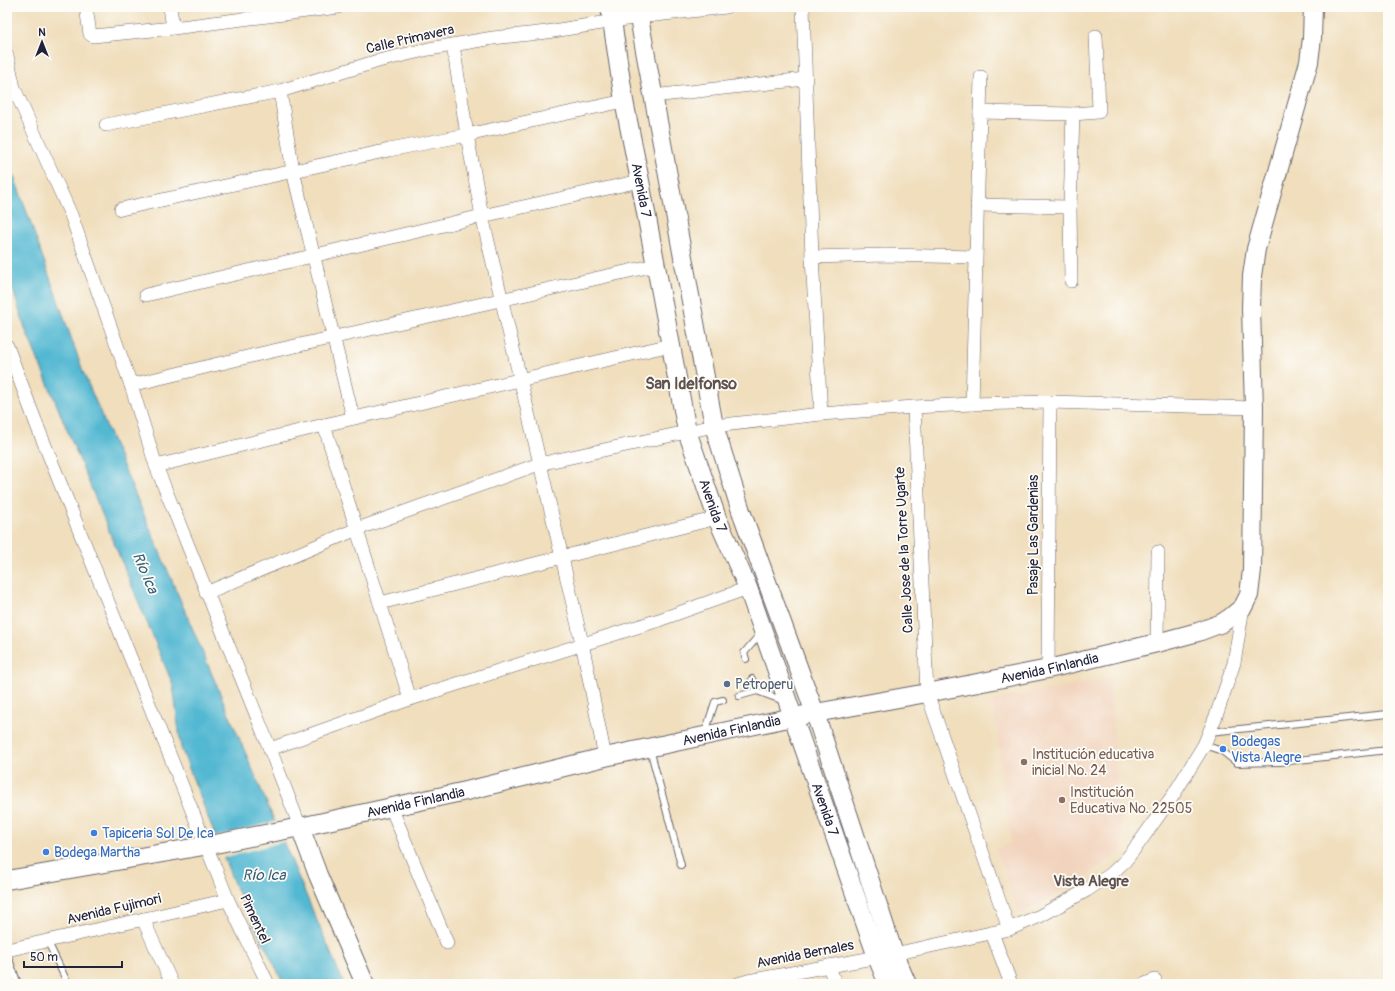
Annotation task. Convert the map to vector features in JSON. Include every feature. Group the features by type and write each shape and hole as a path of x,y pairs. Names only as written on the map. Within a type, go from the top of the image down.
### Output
{"street":[{"path":"86,7 90,34 93,36 173,28 254,12 338,7"},
{"path":"170,7 173,28"},
{"name":"Calle Primavera","path":"106,125 280,91 378,61 428,49 610,15 726,7"},
{"path":"803,7 812,257 821,414"},
{"path":"1243,607 1249,595 1252,570 1254,408 1252,276 1256,249 1309,62 1312,38 1313,7"},
{"name":"Avenida 7","path":"637,12 714,426 741,511 815,713 886,955 888,984"},
{"name":"Avenida 7","path":"610,15 624,101 687,431 716,518 748,588 790,709 886,955 907,984"},
{"path":"980,112 1095,113 1099,110 1096,36"},
{"path":"453,45 467,135 482,216 582,644 605,758"},
{"path":"7,56 14,88 71,215 131,385 156,466 206,593 270,748 293,828 318,875 365,984"},
{"path":"972,404 981,77"},
{"path":"653,96 805,79"},
{"path":"280,91 293,171 353,418"},
{"path":"121,209 389,150 467,135 624,101"},
{"path":"1072,281 1070,207 1073,114"},
{"path":"146,295 482,216 640,181"},
{"path":"977,205 1070,207"},
{"path":"812,257 885,254 975,257"},
{"path":"131,385 255,355 656,265"},
{"path":"156,466 353,418 671,345"},
{"name":"Pimentel","path":"7,346 38,428 210,844 228,900 268,984"},
{"path":"206,593 357,529 539,464 714,426 821,414 972,404 1050,402 1254,408"},
{"name":"Pasaje Las Gardenias","path":"1048,669 1050,402"},
{"name":"Calle Jose de la Torre Ugarte","path":"914,407 927,693 1009,929"},
{"path":"324,425 410,699"},
{"path":"380,603 716,518"},
{"path":"1157,642 1158,552"},
{"path":"270,748 410,699 658,620 748,588"},
{"name":"Avenida Finlandia","path":"7,880 293,828 466,791 704,736 790,709 815,713 1048,669 1198,632 1222,623 1243,607"},
{"name":"Avenida Bernales","path":"745,983 1009,929 1040,916 1087,890 1110,875 1140,844 1174,794 1204,745 1234,663 1243,607"},
{"path":"391,807 448,942"},
{"name":"Avenida Fujimori","path":"7,950 228,900"},
{"path":"143,919 172,984"},
{"path":"992,933 1011,984"},
{"path":"829,966 835,984"}],"lane":[{"path":"746,659 744,653 763,630"},
{"path":"752,679 757,691 790,709"},
{"path":"739,696 757,691"},
{"path":"704,736 715,702 723,700"},
{"path":"1209,732 1388,714"},
{"path":"1204,745 1222,751 1237,763 1280,762 1388,750"},
{"path":"650,748 681,865"},
{"path":"48,940 68,984"},
{"path":"7,954 18,984"}],"shaded area":[{"name":"Institución Educativa No. 22505","path":"1110,678 1122,850 1075,884 1019,914 996,849 1011,843 992,701"}],"water":[{"name":"Río Ica","path":"7,156 84,374 344,984 284,984 235,886 181,748 173,685 26,331 7,271"}],"pier":[{"path":"277,821 286,841 222,858 215,837"}],"place":[{"name":"Petroperu","path":"727,684"},
{"name":"Bodegas Vista Alegre","path":"1223,749"},
{"name":"Institución educativa inicial No. 24","path":"1024,762"},
{"name":"Institución Educativa No. 22505","path":"1062,800"},
{"name":"Tapiceria Sol De Ica","path":"94,833"},
{"name":"Bodega Martha","path":"46,852"}],"district":[{"name":"San Idelfonso","path":"691,384"},
{"name":"Vista Alegre","path":"1091,881"}]}
